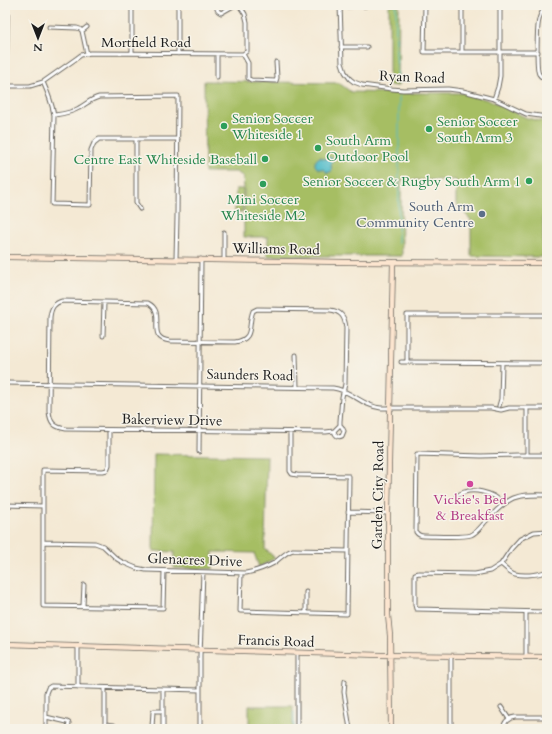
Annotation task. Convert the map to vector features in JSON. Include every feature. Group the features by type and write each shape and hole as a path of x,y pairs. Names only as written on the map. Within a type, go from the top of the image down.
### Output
{"street":[{"path":"5,110 6,5"},
{"path":"132,5 132,53"},
{"path":"178,5 178,54"},
{"path":"222,5 217,9 221,13 235,5"},
{"path":"239,5 245,14 247,22 247,50 243,54 248,63 249,79 277,80 276,62"},
{"path":"425,5 424,52 538,52"},
{"path":"462,5 462,52"},
{"path":"494,99 499,79 500,5"},
{"path":"340,6 366,6"},
{"name":"Ryan Road","path":"340,6 342,63 345,72 350,79 362,85 403,90 463,90 494,99 526,114 547,117"},
{"path":"547,6 542,11 538,21 538,70 539,74 543,78 547,79"},
{"path":"49,27 81,29 87,54"},
{"path":"82,31 87,28"},
{"path":"341,47 367,46"},
{"name":"Mortfield Road","path":"5,86 30,86 43,82 77,58 94,53 243,54"},
{"path":"217,54 217,77"},
{"path":"43,82 49,95 54,115 52,204 90,205 91,150 94,143 99,140 178,139"},
{"path":"54,115 79,109 95,98 99,97 178,96 178,217 176,259"},
{"path":"136,139 136,203 140,209"},
{"path":"224,232 224,259"},
{"name":"Williams Road","path":"5,257 547,263"},
{"path":"199,452 201,259"},
{"name":"Garden City Road","path":"391,729 390,636 388,608 388,513 393,262"},
{"path":"49,383 50,317 53,306 62,301 148,303 156,310 157,332 160,337 167,340 200,341"},
{"path":"103,336 104,302"},
{"name":"Bakerview Drive","path":"49,383 49,414 51,422 55,426 66,429 290,432 334,431 337,436 342,436 344,431 340,425 342,397 345,384 346,325 341,314 336,311 257,309 254,310 252,314 249,334 242,340 236,342 200,341"},
{"path":"407,362 407,315 547,315"},
{"path":"296,355 296,387"},
{"path":"401,362 547,363"},
{"path":"501,407 502,363"},
{"name":"Saunders Road","path":"5,383 333,388 344,391 368,404 379,408 547,408"},
{"path":"527,408 527,455"},
{"path":"334,431 340,425"},
{"path":"109,430 108,469 103,471 42,470 43,606 163,608 164,572"},
{"path":"241,573 240,611 347,614 349,476 295,475 291,473 290,432"},
{"path":"547,455 477,456 417,454 417,534 424,536 469,536 477,531 503,504 510,500 530,494 547,494"},
{"path":"457,496 466,491 485,492 503,504"},
{"path":"5,505 43,506"},
{"path":"348,512 388,513"},
{"path":"547,531 530,533 520,539 510,549 501,564 490,571 480,573 415,574 416,610 547,612"},
{"name":"Glenacres Drive","path":"43,542 94,543 103,546 117,559 132,567 164,572 241,573 256,571 264,568 293,550 348,550"},
{"path":"501,564 515,574 536,574 545,572"},
{"path":"5,571 5,673"},
{"path":"200,729 200,650 203,572"},
{"path":"83,606 84,585"},
{"path":"306,592 306,613"},
{"path":"526,612 526,657"},
{"name":"Francis Road","path":"5,644 390,656 547,657"},
{"path":"78,646 78,687"},
{"path":"297,652 297,729"},
{"path":"451,656 451,729"},
{"path":"345,681 344,692 350,729"},
{"path":"46,729 46,693 48,688 51,686 200,690"},
{"path":"105,688 105,729"},
{"path":"162,729 163,690"},
{"path":"501,707 507,720"},
{"path":"154,729 152,726 153,712 163,710"},
{"path":"46,717 67,722 69,724 68,729"},
{"path":"503,729 507,720 515,717 547,717"},
{"path":"105,724 114,725 116,729"}],"green space":[{"path":"389,5 399,5 398,86 389,85"},
{"path":"204,81 339,83 351,92 464,93 491,101 527,118 547,121 547,216 543,216 543,257 471,256 471,220 456,204 456,180 401,180 402,256 267,256 268,237 244,237 243,177 236,172 205,172"},
{"path":"236,189 243,189 242,212 235,212"},
{"path":"154,454 267,456 265,549 275,558 259,567 254,553 213,552 213,569 174,568 174,552 153,551"},
{"path":"249,706 293,706 293,729 249,729"}],"water":[{"path":"320,157 326,159 329,157 332,158 332,171 327,173 323,169 317,168 315,163"}],"waterway":[{"path":"396,5 396,53 398,84"},
{"path":"398,244 399,95"},
{"path":"294,712 294,729"}],"place":[{"name":"Senior Soccer Whiteside 1","path":"224,126"},
{"name":"Senior Soccer South Arm 3","path":"429,129"},
{"name":"South Arm Outdoor Pool","path":"318,148"},
{"name":"Centre East Whiteside Baseball","path":"265,159"},
{"name":"Senior Soccer & Rugby South Arm 1","path":"529,181"},
{"name":"Mini Soccer Whiteside M2","path":"263,184"},
{"name":"South Arm Community Centre","path":"482,214"},
{"name":"Vickie's Bed & Breakfast","path":"470,484"}]}
